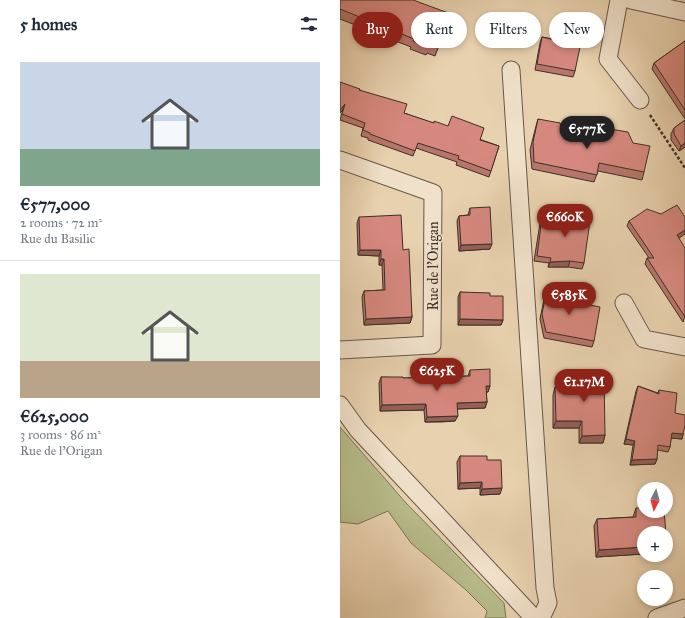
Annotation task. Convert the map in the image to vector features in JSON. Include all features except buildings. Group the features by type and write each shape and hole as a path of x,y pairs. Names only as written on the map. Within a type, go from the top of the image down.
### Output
{"street":[{"path":"619,0 608,58 640,100"},
{"path":"631,0 685,12"},
{"path":"511,70 545,588 548,603 542,618"},
{"name":"Rue de l'Origan","path":"340,160 433,193 432,345 340,350"},
{"path":"624,303 644,339 685,348"},
{"path":"340,405 364,436 534,618"},
{"path":"658,618 685,608"}],"path":[{"path":"640,100 685,168"}],"green space":[{"path":"340,427 406,503 504,603 506,618 485,618 487,611 466,590 411,543 388,511 358,524 340,522"}]}
